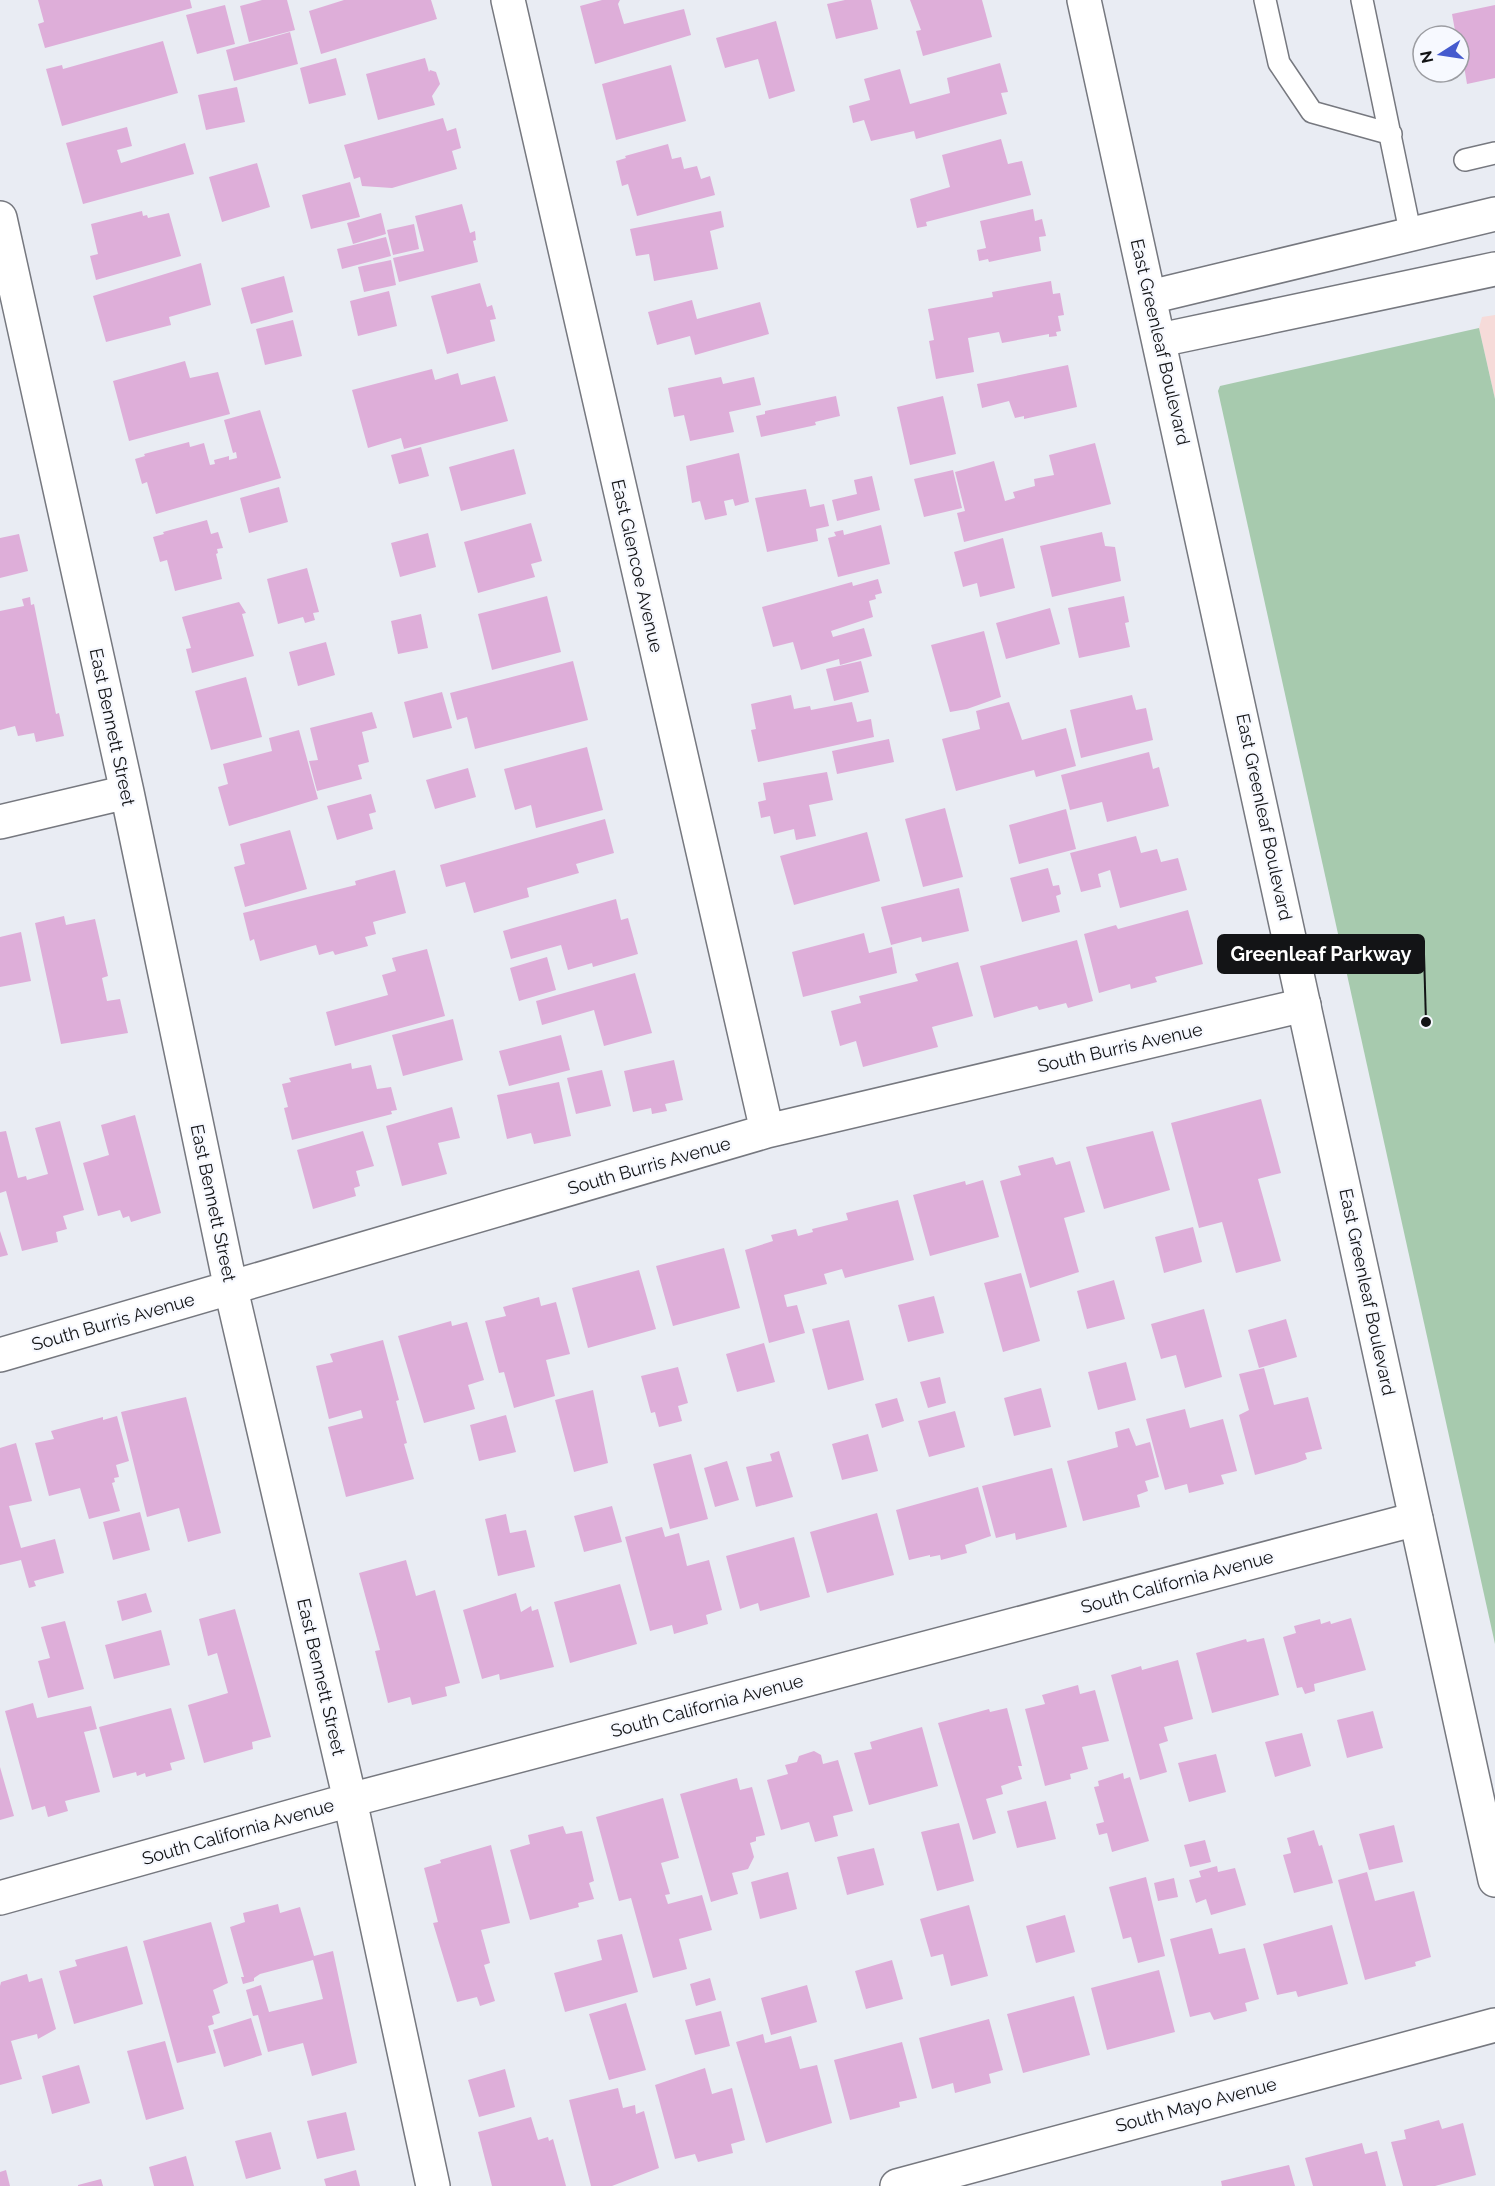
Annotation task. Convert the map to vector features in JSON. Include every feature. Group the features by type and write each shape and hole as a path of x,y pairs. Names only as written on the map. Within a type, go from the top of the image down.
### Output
{"street":[{"name":"East Glencoe Avenue","path":"508,0 767,1131"},
{"name":"East Greenleaf Boulevard","path":"1084,0 1495,1880"},
{"path":"1150,297 1495,214"},
{"name":"East Bennett Street","path":"0,218 10,306 127,792 231,1289 350,1800 433,2186"},
{"path":"1160,340 1495,269"},
{"path":"0,822 127,792"},
{"name":"South Burris Avenue","path":"0,1354 231,1289 767,1131 1304,1005"},
{"name":"South California Avenue","path":"0,1898 350,1800 1416,1519"},
{"name":"South Mayo Avenue","path":"897,2186 1495,2025"}],"lane":[{"path":"1264,0 1279,63 1312,112 1390,134"},
{"path":"1362,0 1411,236"},
{"path":"1465,160 1495,153"}],"shaded area":[{"path":"1495,315 1495,399 1479,328 1482,317"}],"green space":[{"path":"1479,328 1495,399 1495,1644 1218,391 1220,386"}],"building":[{"path":"38,0 190,0 192,8 45,48 38,24 44,22"},
{"path":"262,0 287,0 295,30 249,42 240,6"},
{"path":"344,0 431,0 437,19 321,54 309,11"},
{"path":"602,0 620,0 618,4 624,24 684,9 691,35 595,64 580,6"},
{"path":"845,0 871,0 878,29 836,39 827,4"},
{"path":"910,0 982,0 992,37 923,56 916,31 921,30"},
{"path":"225,5 235,44 197,54 186,15"},
{"path":"1495,5 1495,78 1471,83 1471,24 1454,24 1452,14"},
{"path":"776,21 795,91 769,99 758,59 725,68 716,38"},
{"path":"290,32 298,64 234,81 226,50"},
{"path":"163,41 178,93 62,126 46,69 62,65 63,69"},
{"path":"336,58 346,95 309,104 300,68"},
{"path":"425,58 429,72 430,70 436,72 440,84 432,96 435,105 378,120 366,74"},
{"path":"1000,63 1008,92 1001,93 1007,114 916,139 914,131 871,141 864,120 853,123 849,106 870,100 864,79 900,69 910,104 950,93 947,78"},
{"path":"671,65 686,121 616,140 602,84"},
{"path":"237,87 245,122 206,130 198,95"},
{"path":"443,118 447,131 456,128 461,148 452,151 457,169 392,188 362,186 360,177 354,179 344,145"},
{"path":"127,127 132,146 117,150 121,163 185,143 194,174 83,204 66,143"},
{"path":"1001,139 1008,164 1022,161 1031,195 926,222 927,226 917,228 910,199 950,187 942,155"},
{"path":"668,144 672,159 681,157 684,169 697,166 701,179 710,176 715,195 637,216 628,184 622,186 616,161 626,158 625,156"},
{"path":"257,163 270,207 222,222 209,177"},
{"path":"350,182 360,217 311,229 302,195"},
{"path":"462,204 470,233 475,231 476,240 473,241 478,262 399,282 393,258 424,251 415,216"},
{"path":"1033,209 1035,221 1042,219 1046,236 1039,237 1041,251 989,262 988,259 979,261 977,250 986,248 980,221"},
{"path":"142,211 143,216 147,215 148,218 169,213 181,256 96,280 90,256 98,254 91,224"},
{"path":"721,211 724,227 710,231 718,269 654,281 649,254 636,256 630,229"},
{"path":"381,213 386,234 353,244 347,223"},
{"path":"414,224 419,249 393,255 387,230"},
{"path":"386,237 391,256 342,269 337,249"},
{"path":"391,260 396,285 364,292 358,267"},
{"path":"201,263 211,305 169,317 171,325 106,342 93,296"},
{"path":"284,276 293,312 251,324 241,288"},
{"path":"1051,281 1053,294 1060,293 1064,315 1058,316 1061,331 1056,332 1057,336 1049,337 1049,334 1002,343 999,332 968,338 974,372 936,379 929,341 934,340 928,309 993,297 992,292"},
{"path":"480,283 487,307 492,305 496,319 490,320 495,341 447,354 431,296"},
{"path":"389,291 397,326 358,336 350,301"},
{"path":"692,300 697,319 760,302 769,334 695,355 690,336 657,345 648,312"},
{"path":"293,320 302,356 265,365 256,329"},
{"path":"185,361 190,378 218,372 230,414 129,441 113,381"},
{"path":"1068,365 1077,407 1024,419 1024,416 1015,418 1009,401 982,408 977,384"},
{"path":"432,369 435,380 458,373 461,385 495,376 508,421 404,449 401,438 368,448 352,390"},
{"path":"721,377 723,384 754,377 761,405 729,412 734,432 690,441 684,415 674,417 668,388"},
{"path":"836,396 840,416 815,422 816,425 761,437 756,416 765,414 765,411"},
{"path":"943,396 956,454 910,465 897,407"},
{"path":"260,410 281,478 156,514 147,482 142,484 135,459 145,456 144,454 189,442 190,447 204,443 210,465 215,464 214,460 229,456 229,460 237,458 236,452 233,453 224,420"},
{"path":"1095,443 1111,504 964,542 957,513 965,511 955,472 994,461 1005,501 1015,498 1013,492 1035,486 1034,479 1054,475 1049,455"},
{"path":"421,447 429,476 399,484 391,455"},
{"path":"514,449 526,494 461,511 449,467"},
{"path":"739,453 749,502 735,506 733,499 724,501 727,515 705,520 700,501 692,503 686,466"},
{"path":"953,470 962,508 924,517 914,479"},
{"path":"872,476 880,510 837,521 832,500 857,494 854,480"},
{"path":"279,487 288,522 249,533 240,498"},
{"path":"806,489 810,507 824,504 829,526 816,529 818,541 767,552 755,498"},
{"path":"207,520 211,534 218,532 223,548 217,549 216,554 222,579 175,591 167,560 160,562 153,537"},
{"path":"531,523 542,561 531,564 535,577 478,593 464,542"},
{"path":"881,525 890,564 838,577 828,538 836,536 834,532 843,530 844,535"},
{"path":"1102,532 1105,546 1115,547 1121,581 1052,597 1040,546"},
{"path":"428,533 436,567 400,577 391,543"},
{"path":"19,534 28,571 0,578 0,538"},
{"path":"1003,538 1015,588 980,597 977,583 963,587 954,552"},
{"path":"307,568 319,612 313,613 315,620 305,623 303,617 278,624 267,579"},
{"path":"878,579 882,593 875,595 876,599 869,601 873,617 831,631 833,637 864,628 872,656 840,665 839,659 801,670 793,642 773,647 762,607 852,582 853,586"},
{"path":"547,596 561,652 492,670 478,614"},
{"path":"1124,596 1129,622 1125,623 1130,647 1079,658 1068,608"},
{"path":"30,597 31,605 34,604 56,714 59,713 64,736 36,742 34,733 18,736 15,726 0,730 0,611 24,606 22,599"},
{"path":"239,602 246,613 242,614 254,656 192,673 186,649 191,648 182,617"},
{"path":"1050,608 1060,644 1006,659 996,623"},
{"path":"421,614 428,648 398,654 391,621"},
{"path":"984,631 1001,697 967,709 950,712 931,645"},
{"path":"326,642 335,675 298,686 289,652"},
{"path":"573,661 588,720 475,749 467,717 457,720 450,693"},
{"path":"861,661 869,692 834,701 826,669"},
{"path":"246,677 262,737 211,750 195,691"},
{"path":"442,692 452,728 413,738 404,702"},
{"path":"791,695 794,709 810,706 811,710 852,702 857,722 871,719 874,737 758,762 751,730 756,729 751,704"},
{"path":"1132,695 1136,710 1146,708 1153,740 1081,758 1070,710"},
{"path":"1009,702 1022,740 1066,728 1076,766 1036,777 1034,770 956,791 942,739 980,729 976,711"},
{"path":"372,712 377,728 362,732 369,762 358,765 362,779 317,791 309,761 318,760 310,728"},
{"path":"299,730 318,799 229,826 218,787 228,784 223,764 272,751 269,738"},
{"path":"889,739 894,762 837,774 832,751"},
{"path":"587,747 603,810 536,828 531,805 515,810 504,769"},
{"path":"1149,752 1153,769 1159,767 1169,806 1107,822 1102,802 1070,810 1061,775"},
{"path":"468,768 476,797 435,809 426,780"},
{"path":"827,772 833,800 809,805 816,836 796,840 794,829 774,834 770,816 761,818 758,802 766,800 763,783"},
{"path":"371,794 376,812 369,814 373,829 337,840 327,806"},
{"path":"945,808 963,877 923,887 905,819"},
{"path":"1066,809 1076,849 1019,864 1009,825"},
{"path":"605,819 614,853 576,864 579,873 527,888 529,897 474,913 465,882 446,887 440,865"},
{"path":"290,830 307,889 245,907 234,867 245,864 240,844"},
{"path":"867,832 880,881 794,905 780,856"},
{"path":"1136,836 1141,853 1157,849 1161,862 1178,858 1187,890 1120,908 1110,870 1098,874 1101,887 1081,892 1070,853"},
{"path":"1048,868 1053,886 1059,885 1061,894 1056,896 1060,912 1022,922 1010,878"},
{"path":"395,870 406,913 373,922 376,934 365,937 368,946 335,955 333,951 319,955 316,945 260,961 254,939 250,941 243,913 356,885 355,881"},
{"path":"959,888 969,931 922,942 921,937 891,945 881,907"},
{"path":"616,899 621,920 628,918 638,954 593,967 592,963 568,970 561,945 511,959 503,931"},
{"path":"1188,910 1203,964 1155,977 1157,982 1131,989 1130,984 1099,993 1084,934 1116,925 1118,929"},
{"path":"64,916 66,925 95,919 108,976 102,978 107,1001 120,999 128,1033 61,1044 35,923"},
{"path":"21,932 31,981 0,987 0,937"},
{"path":"864,933 869,953 892,947 897,973 803,997 792,952"},
{"path":"1077,940 1093,1001 1068,1008 1066,1003 1039,1010 1037,1006 994,1018 980,966"},
{"path":"427,949 445,1016 335,1046 326,1012 388,995 382,975 396,971 392,958"},
{"path":"547,957 556,990 519,1001 510,968"},
{"path":"958,962 973,1016 932,1027 938,1047 863,1067 856,1041 840,1046 831,1011 861,1003 859,996 918,981 915,974"},
{"path":"635,973 652,1033 604,1046 594,1010 542,1025 536,1001"},
{"path":"453,1019 463,1060 403,1076 392,1035"},
{"path":"561,1035 570,1070 509,1086 499,1051"},
{"path":"674,1060 683,1100 665,1104 667,1111 652,1114 651,1108 633,1112 624,1071"},
{"path":"351,1063 352,1069 371,1065 377,1089 391,1087 397,1110 391,1111 392,1114 292,1140 284,1108 288,1107 282,1084 291,1082 289,1078"},
{"path":"602,1070 611,1106 576,1114 567,1078"},
{"path":"559,1082 571,1136 534,1144 531,1133 507,1139 497,1095"},
{"path":"1261,1099 1281,1173 1258,1179 1281,1261 1236,1273 1222,1222 1199,1228 1171,1123"},
{"path":"452,1107 460,1138 438,1143 447,1174 402,1186 386,1126"},
{"path":"135,1115 161,1213 131,1222 129,1216 123,1218 120,1210 98,1216 83,1163 109,1155 101,1125"},
{"path":"60,1121 84,1210 63,1216 67,1229 56,1232 58,1242 22,1251 6,1191 0,1193 0,1132 6,1131 18,1178 26,1176 27,1180 48,1174 35,1128"},
{"path":"363,1131 374,1166 356,1171 360,1186 354,1188 356,1196 313,1209 297,1150"},
{"path":"1153,1131 1170,1190 1104,1209 1086,1147"},
{"path":"1053,1157 1056,1165 1070,1161 1085,1212 1064,1218 1079,1272 1030,1288 1000,1181 1021,1175 1018,1166"},
{"path":"983,1180 999,1237 930,1256 913,1195 965,1181 966,1185"},
{"path":"898,1200 914,1260 845,1278 842,1269 824,1274 827,1284 784,1295 787,1307 797,1305 805,1333 769,1343 745,1250 773,1241 771,1235 796,1229 798,1236 813,1232 812,1229 848,1220 846,1213"},
{"path":"1193,1227 1202,1262 1164,1273 1155,1237"},
{"path":"0,1231 8,1255 0,1257"},
{"path":"724,1248 740,1308 673,1326 656,1266"},
{"path":"639,1270 656,1329 588,1348 572,1288"},
{"path":"1021,1273 1040,1341 1003,1352 984,1283"},
{"path":"1114,1280 1125,1319 1087,1329 1077,1291"},
{"path":"934,1296 944,1333 908,1342 898,1305"},
{"path":"539,1297 541,1306 556,1302 570,1354 546,1360 555,1396 514,1408 504,1372 499,1373 485,1321 506,1316 503,1307"},
{"path":"1204,1309 1222,1377 1185,1388 1176,1355 1161,1359 1151,1324"},
{"path":"1286,1319 1297,1357 1259,1368 1248,1330"},
{"path":"849,1320 864,1380 828,1390 812,1329"},
{"path":"451,1321 452,1326 467,1322 484,1380 468,1385 475,1409 424,1423 398,1336"},
{"path":"383,1340 399,1400 396,1401 407,1443 404,1444 414,1479 346,1497 328,1427 363,1418 361,1410 329,1419 316,1366 333,1362 330,1354"},
{"path":"764,1343 775,1382 737,1392 726,1354"},
{"path":"1126,1362 1136,1400 1098,1410 1088,1372"},
{"path":"678,1367 688,1403 678,1406 682,1421 659,1427 655,1412 651,1413 641,1376"},
{"path":"1264,1368 1274,1405 1308,1397 1322,1449 1305,1453 1307,1459 1297,1463 1255,1475 1239,1415 1249,1410 1239,1374"},
{"path":"940,1377 946,1403 928,1408 920,1382"},
{"path":"1041,1388 1051,1427 1014,1436 1004,1398"},
{"path":"593,1390 608,1463 574,1472 555,1400"},
{"path":"186,1397 221,1533 188,1542 179,1508 147,1517 121,1412"},
{"path":"897,1398 904,1421 882,1428 875,1404"},
{"path":"1185,1409 1190,1428 1223,1419 1237,1471 1221,1475 1224,1484 1189,1493 1187,1484 1165,1490 1146,1419"},
{"path":"955,1411 965,1447 929,1457 918,1421"},
{"path":"506,1415 516,1452 479,1461 470,1425"},
{"path":"117,1416 129,1461 116,1465 119,1477 114,1478 115,1482 112,1483 120,1511 89,1519 80,1488 49,1496 35,1443 54,1439 51,1431 103,1417 103,1420"},
{"path":"1129,1428 1136,1446 1150,1442 1159,1477 1145,1481 1148,1491 1137,1495 1140,1507 1083,1521 1067,1461 1118,1447 1115,1432"},
{"path":"868,1434 878,1471 842,1480 832,1444"},
{"path":"16,1443 32,1501 9,1506 21,1548 55,1539 64,1573 34,1581 36,1586 29,1588 21,1560 0,1565 0,1448"},
{"path":"779,1451 793,1497 756,1507 746,1467 772,1461 770,1454"},
{"path":"691,1454 708,1519 670,1529 653,1464"},
{"path":"727,1461 739,1500 715,1507 704,1468"},
{"path":"1052,1468 1067,1527 1016,1540 1015,1533 996,1538 982,1486"},
{"path":"978,1487 991,1536 965,1545 967,1553 941,1560 940,1555 930,1557 930,1555 909,1560 896,1510"},
{"path":"612,1506 622,1542 584,1552 574,1516"},
{"path":"140,1512 150,1550 113,1560 103,1522"},
{"path":"877,1513 894,1575 827,1593 810,1532"},
{"path":"506,1514 510,1533 526,1530 535,1567 498,1576 485,1519"},
{"path":"662,1527 665,1537 679,1533 687,1566 709,1560 722,1610 706,1615 708,1624 674,1634 672,1625 650,1631 625,1537"},
{"path":"794,1537 810,1597 760,1611 758,1603 740,1609 726,1556"},
{"path":"406,1560 416,1596 435,1590 460,1683 445,1687 447,1696 412,1705 410,1697 388,1703 375,1651 380,1650 359,1573"},
{"path":"620,1584 637,1644 570,1663 554,1602"},
{"path":"146,1593 152,1612 122,1621 117,1601"},
{"path":"516,1593 521,1612 531,1606 532,1611 538,1609 554,1667 500,1680 499,1674 482,1679 463,1610"},
{"path":"235,1609 271,1737 252,1742 253,1749 204,1763 188,1705 228,1693 217,1653 208,1656 199,1619"},
{"path":"1351,1618 1366,1670 1314,1684 1315,1691 1305,1694 1302,1687 1297,1688 1283,1637 1296,1633 1294,1626 1320,1619 1321,1624 1330,1621 1331,1624"},
{"path":"65,1621 84,1689 48,1698 38,1661 50,1658 41,1627"},
{"path":"161,1630 170,1665 114,1679 105,1645"},
{"path":"1264,1638 1279,1695 1212,1713 1196,1653 1246,1639 1247,1642"},
{"path":"1178,1660 1193,1719 1164,1727 1168,1741 1159,1744 1167,1772 1140,1780 1111,1675 1141,1666 1142,1670"},
{"path":"1078,1685 1080,1694 1095,1690 1109,1741 1082,1747 1088,1769 1070,1774 1071,1779 1045,1786 1025,1709 1045,1704 1042,1695"},
{"path":"33,1703 37,1718 91,1706 97,1729 84,1732 100,1792 65,1801 68,1811 48,1817 45,1806 32,1810 5,1711"},
{"path":"171,1708 185,1759 170,1763 172,1770 146,1777 145,1773 137,1776 136,1772 113,1778 99,1727"},
{"path":"1007,1708 1022,1766 1018,1766 1022,1779 1001,1786 1003,1794 986,1799 996,1833 973,1840 938,1723 989,1709 990,1712"},
{"path":"1373,1711 1383,1748 1347,1758 1337,1720"},
{"path":"922,1727 938,1786 869,1805 854,1753 872,1749 870,1742"},
{"path":"1302,1733 1311,1766 1275,1777 1265,1742"},
{"path":"814,1751 821,1755 823,1764 838,1760 853,1811 833,1816 838,1836 815,1842 809,1822 781,1830 767,1780 788,1774 785,1765 797,1762 799,1756"},
{"path":"1216,1754 1226,1792 1189,1802 1178,1763"},
{"path":"0,1767 14,1816 0,1820"},
{"path":"1123,1773 1124,1779 1130,1777 1149,1841 1112,1852 1107,1833 1099,1835 1096,1824 1104,1822 1094,1787 1099,1786 1098,1781"},
{"path":"737,1778 740,1790 752,1787 765,1835 756,1837 756,1841 750,1843 754,1857 748,1869 732,1873 738,1894 711,1902 680,1794"},
{"path":"663,1798 679,1858 661,1863 670,1894 665,1895 668,1904 702,1895 712,1930 679,1939 687,1969 653,1978 631,1898 619,1901 596,1817"},
{"path":"1046,1801 1056,1839 1017,1848 1007,1811"},
{"path":"959,1823 974,1881 937,1891 921,1832"},
{"path":"1394,1825 1403,1862 1369,1870 1359,1834"},
{"path":"563,1826 566,1834 582,1831 594,1881 589,1883 594,1899 578,1903 579,1907 530,1920 510,1850 530,1844 528,1835"},
{"path":"1314,1830 1319,1846 1322,1845 1333,1883 1294,1893 1283,1855 1291,1853 1287,1838"},
{"path":"1205,1840 1211,1862 1190,1867 1184,1845"},
{"path":"491,1845 510,1923 481,1930 490,1963 484,1965 495,2001 480,2006 477,1997 457,2002 433,1923 438,1922 424,1868 441,1863 440,1860"},
{"path":"874,1848 884,1885 847,1895 837,1857"},
{"path":"1217,1866 1218,1872 1235,1868 1246,1905 1211,1915 1206,1899 1196,1903 1189,1880 1201,1877 1199,1871"},
{"path":"788,1872 797,1909 760,1919 751,1882"},
{"path":"1367,1872 1375,1901 1414,1891 1431,1957 1415,1962 1416,1966 1365,1980 1338,1880"},
{"path":"1146,1877 1165,1956 1138,1963 1131,1937 1123,1939 1109,1887"},
{"path":"1174,1878 1178,1897 1158,1901 1154,1883"},
{"path":"278,1904 280,1913 300,1907 314,1956 333,1951 357,2063 312,2076 303,2043 268,2052 258,2015 253,2016 246,1990 261,1985 269,2012 323,1999 313,1960 260,1974 254,1978 254,1981 243,1984 241,1977 244,1977 230,1927 245,1922 243,1913"},
{"path":"969,1905 988,1976 951,1986 943,1954 931,1957 920,1919"},
{"path":"1065,1915 1075,1952 1036,1963 1026,1926"},
{"path":"211,1922 228,1983 213,1990 220,2013 212,2016 214,2024 208,2026 216,2053 177,2063 143,1941"},
{"path":"1332,1925 1348,1984 1298,1997 1296,1991 1277,1995 1263,1944"},
{"path":"1212,1928 1219,1954 1245,1948 1259,1999 1245,2003 1247,2011 1214,2020 1210,2012 1190,2017 1170,1939"},
{"path":"622,1934 638,1992 565,2012 554,1973 602,1960 597,1940"},
{"path":"127,1946 143,2004 74,2024 59,1971 77,1966 75,1960"},
{"path":"892,1960 903,1999 866,2009 855,1971"},
{"path":"1159,1970 1175,2032 1107,2050 1091,1988"},
{"path":"27,1974 29,1982 42,1978 56,2029 38,2039 37,2034 11,2041 22,2079 0,2085 0,1986 1,1982"},
{"path":"710,1978 716,2000 696,2006 690,1984"},
{"path":"807,1985 817,2022 771,2035 761,1998"},
{"path":"1074,1996 1090,2055 1023,2073 1007,2014"},
{"path":"626,2003 646,2070 609,2080 589,2014"},
{"path":"721,2011 730,2046 695,2055 685,2020"},
{"path":"251,2018 262,2055 224,2067 213,2030"},
{"path":"989,2019 1003,2070 989,2074 991,2083 955,2093 953,2083 932,2089 919,2038"},
{"path":"763,2034 765,2043 791,2036 800,2069 817,2065 832,2123 766,2143 736,2042"},
{"path":"165,2041 184,2109 146,2120 127,2051"},
{"path":"902,2042 917,2098 899,2102 900,2107 850,2120 834,2060"},
{"path":"79,2065 90,2103 52,2114 42,2076"},
{"path":"705,2068 712,2094 732,2088 745,2140 731,2144 733,2153 698,2162 695,2154 675,2159 655,2085"},
{"path":"505,2069 515,2107 479,2117 468,2080"},
{"path":"618,2088 623,2108 635,2105 636,2114 644,2111 659,2168 612,2186 591,2186 569,2100"},
{"path":"346,2112 355,2150 317,2159 307,2121"},
{"path":"531,2117 538,2140 548,2137 549,2141 553,2139 566,2186 492,2186 478,2132"},
{"path":"1439,2120 1442,2129 1463,2123 1476,2175 1435,2186 1403,2186 1391,2142 1406,2139 1404,2130"},
{"path":"271,2132 281,2169 246,2179 235,2141"},
{"path":"1362,2143 1365,2154 1377,2151 1386,2186 1313,2186 1305,2158"},
{"path":"186,2156 194,2186 154,2186 149,2167"},
{"path":"1289,2165 1295,2186 1222,2186 1221,2181"},
{"path":"6,2170 10,2186 0,2186 0,2172"},
{"path":"356,2170 360,2186 326,2186 324,2179"},
{"path":"101,2179 103,2186 78,2186 78,2185"}],"place":[{"name":"Greenleaf Parkway","path":"1426,1022"}]}
